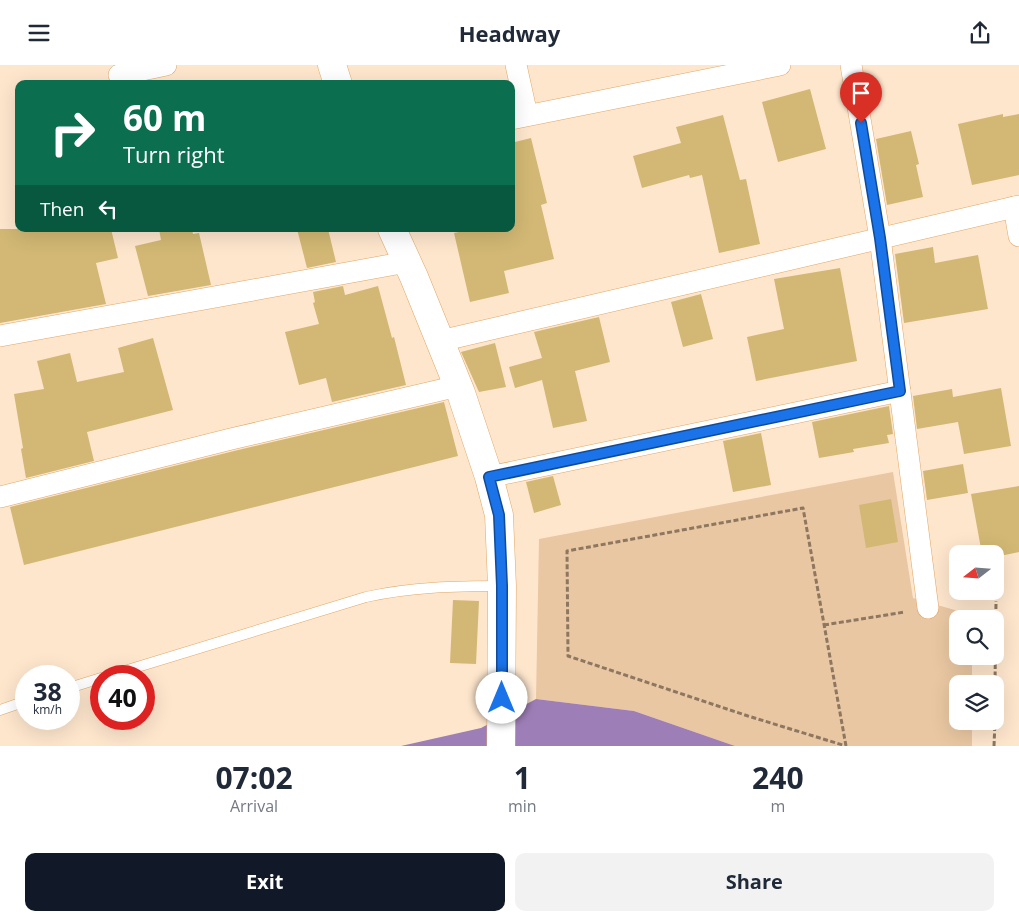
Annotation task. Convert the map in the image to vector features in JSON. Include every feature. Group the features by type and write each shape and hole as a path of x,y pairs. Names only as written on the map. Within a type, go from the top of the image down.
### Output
{"street":[{"path":"119,75 166,65"},
{"path":"332,65 337,80"},
{"path":"516,65 519,117 780,65"},
{"path":"851,65 880,238 928,609"},
{"path":"440,341 1017,206 1019,236"},
{"path":"393,232 458,386 489,477 499,515 502,586 501,746"},
{"path":"0,336 407,262"},
{"path":"0,497 231,439 458,386"},
{"path":"489,477 900,391"}],"lane":[{"path":"144,665 366,597 424,588 502,586"},
{"path":"0,709 15,704"}],"path":[{"path":"803,508 846,746 748,716 568,656 567,551 803,508"},
{"path":"995,675 996,601"},
{"path":"824,625 928,609"},
{"path":"994,730 994,746"}],"shaded area":[{"path":"893,472 913,598 955,610 949,610 949,665 972,665 972,675 949,675 949,730 972,730 972,746 735,746 634,711 536,699 539,539"},
{"path":"536,699 634,711 735,746 401,746 481,728"}],"building":[{"path":"810,89 826,149 778,162 762,102"},
{"path":"1003,114 1003,117 1019,114 1019,175 972,185 958,124"},
{"path":"723,115 740,180 746,179 760,244 719,253 702,175 690,178 689,175 642,188 633,156 681,143 676,127"},
{"path":"911,131 919,164 916,165 923,197 887,205 876,139"},
{"path":"531,138 547,203 541,205 554,259 504,271 509,293 470,302 454,233 515,232 515,142"},
{"path":"0,229 15,229 15,232 112,232 118,258 96,263 106,304 0,323"},
{"path":"160,232 199,233 211,285 148,296 135,246 161,240"},
{"path":"298,232 329,232 336,262 307,268"},
{"path":"933,247 935,263 978,255 988,309 904,323 895,254"},
{"path":"840,268 857,361 756,381 747,337 784,329 774,279"},
{"path":"343,286 345,295 378,286 392,338 394,337 406,385 332,402 326,378 299,385 285,332 319,324 313,303 315,302 313,292"},
{"path":"701,294 713,339 683,347 671,302"},
{"path":"599,317 610,362 575,371 587,421 553,428 542,380 515,388 509,367 542,358 534,332"},
{"path":"153,338 173,410 87,432 94,461 26,478 14,394 44,389 37,361 70,353 77,382 124,372 118,348"},
{"path":"495,343 506,387 479,392 461,352"},
{"path":"1001,388 1011,446 964,454 958,422 917,429 913,396 952,389 953,397"},
{"path":"444,402 458,456 24,565 10,507 234,451"},
{"path":"889,406 893,434 887,435 889,443 853,449 854,452 819,458 812,422"},
{"path":"761,433 771,485 733,492 723,441"},
{"path":"963,464 968,493 927,500 923,471"},
{"path":"553,476 561,505 534,513 526,482"},
{"path":"1019,486 1019,552 1004,555 1004,545 980,545 971,494"},
{"path":"891,499 898,542 866,548 859,505"},
{"path":"453,600 479,601 476,664 450,663"}],"route":[{"path":"502,698 502,586 499,515 489,477 900,391 880,238 861,123"}]}
